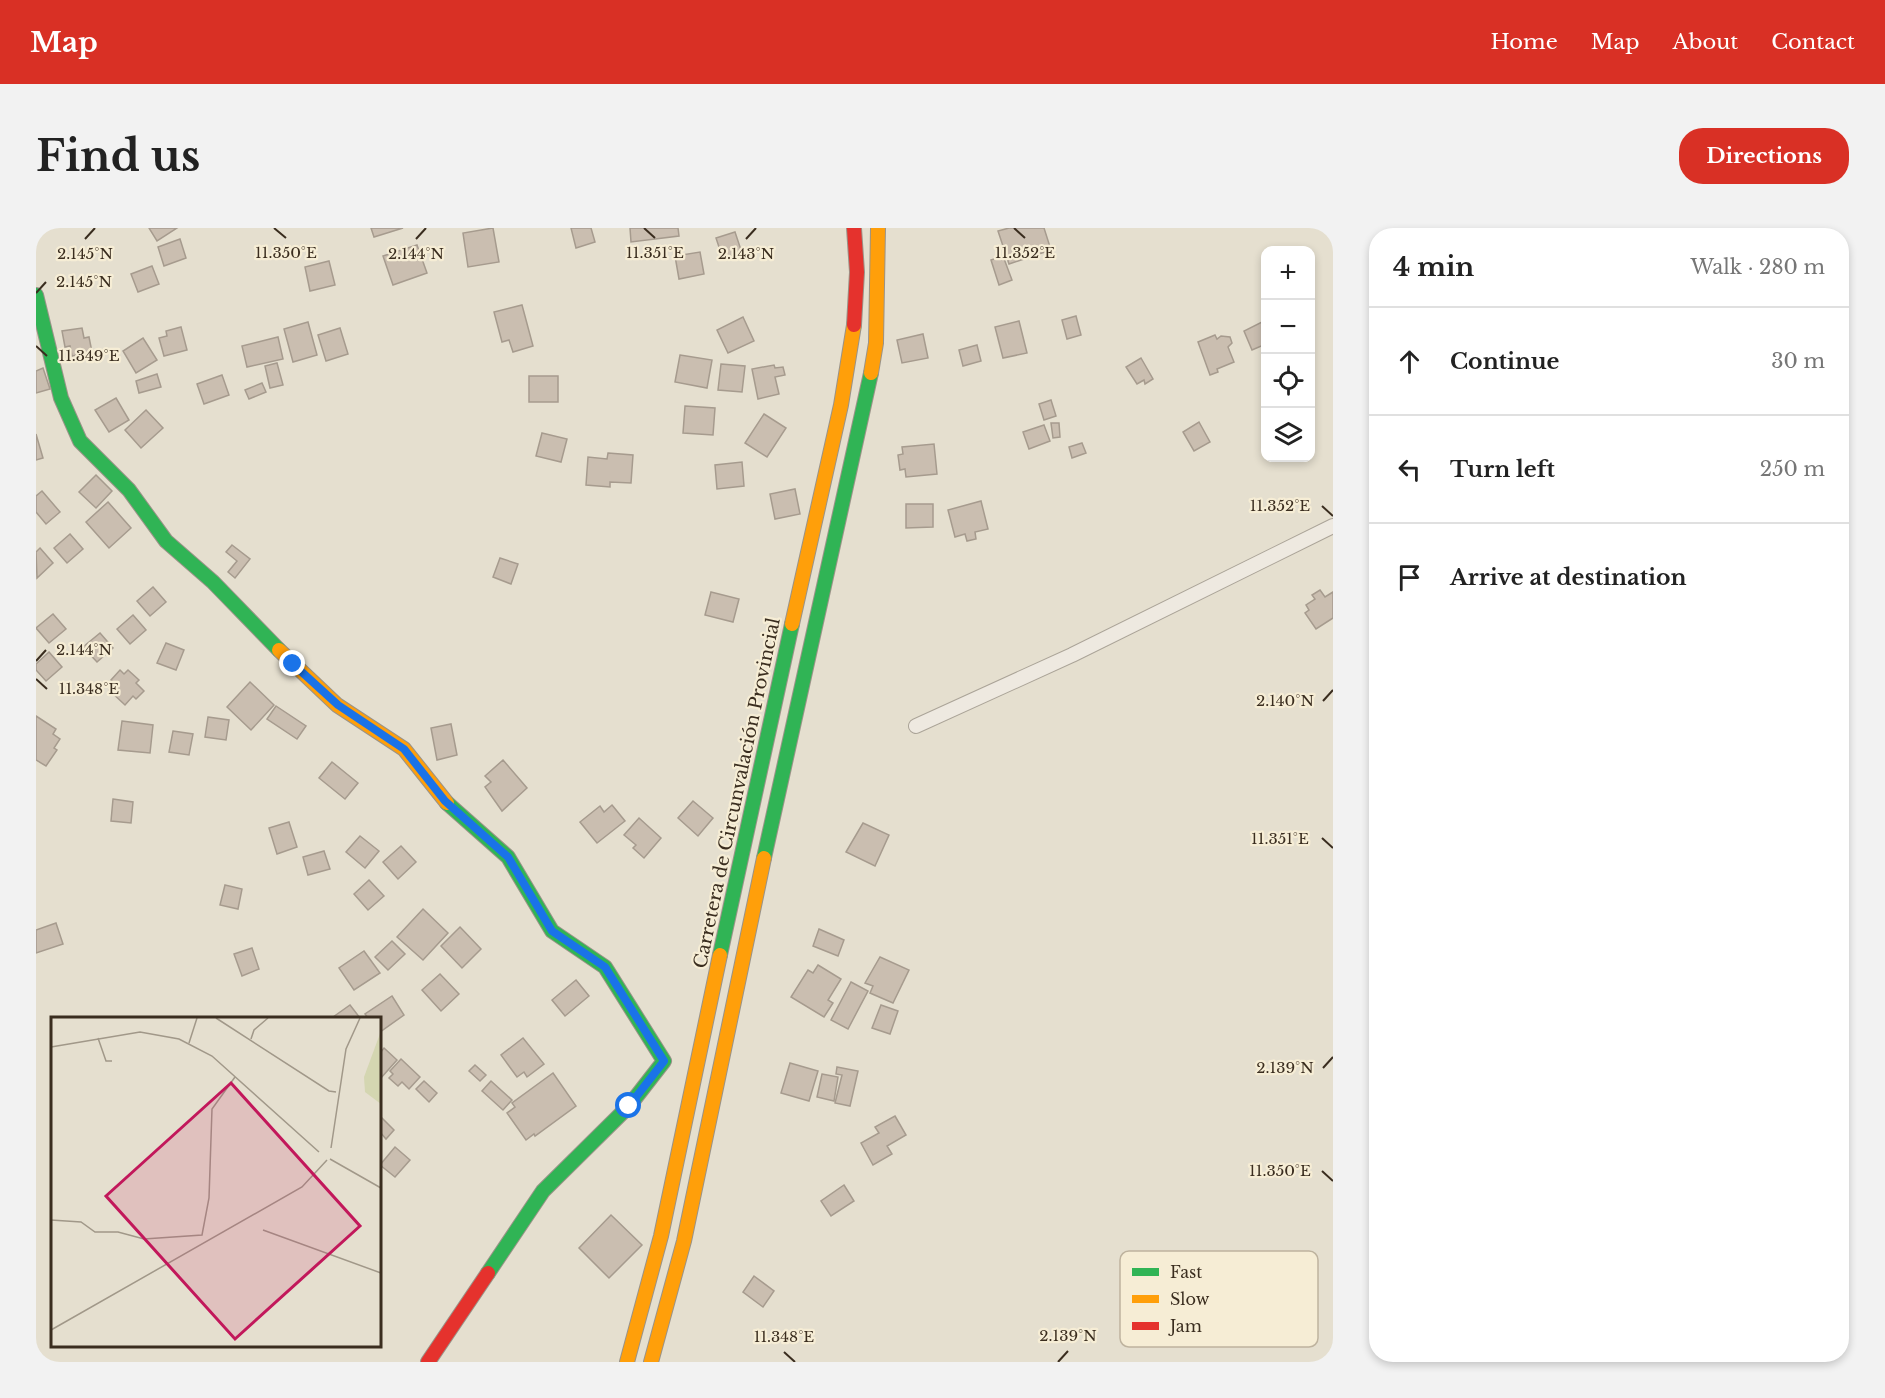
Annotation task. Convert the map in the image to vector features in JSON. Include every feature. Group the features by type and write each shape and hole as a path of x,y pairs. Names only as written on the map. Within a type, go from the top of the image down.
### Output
{"main road":[{"name":"Carretera de Circunvalación Provincial","path":"627,1362 661,1236 747,827 841,405 853,341 856,291 854,228"},
{"path":"651,1362 684,1241 770,832 866,398 876,343 878,228"},
{"path":"36,295 61,398 80,441 129,490 166,542 213,582 293,664 338,705 404,749 445,801 508,857 552,931 605,967 664,1061 629,1106 543,1191 428,1362"}],"street":[{"path":"916,726 1072,655 1333,526"}],"building":[{"path":"149,228 177,228 157,241"},
{"path":"371,228 403,228 374,237"},
{"path":"493,228 499,262 468,267 463,233"},
{"path":"571,228 591,228 595,242 576,248"},
{"path":"630,228 678,228 679,236 631,242"},
{"path":"1009,228 1044,228 1051,250 1009,264 998,231"},
{"path":"735,232 742,253 723,259 716,238"},
{"path":"180,239 186,258 164,266 158,247"},
{"path":"417,245 427,273 393,285 383,256"},
{"path":"700,252 704,274 679,279 675,256"},
{"path":"1003,256 1012,280 999,285 991,260"},
{"path":"329,261 335,285 310,291 305,267"},
{"path":"152,266 159,284 138,292 131,274"},
{"path":"522,305 533,346 513,352 509,340 502,342 494,312"},
{"path":"1076,316 1081,335 1067,339 1062,320"},
{"path":"743,317 754,341 728,353 717,330"},
{"path":"1019,321 1027,353 1003,358 995,327"},
{"path":"308,322 317,355 293,362 284,329"},
{"path":"1261,322 1261,346 1252,350 1244,331"},
{"path":"181,327 187,350 164,356 159,338 167,336 166,331"},
{"path":"82,328 84,338 89,337 92,352 72,356 70,346 65,347 62,331"},
{"path":"340,328 348,354 326,361 318,335"},
{"path":"923,334 928,358 902,363 897,340"},
{"path":"1215,335 1217,339 1221,336 1230,337 1232,343 1228,347 1234,362 1217,369 1218,372 1210,375 1198,342"},
{"path":"278,337 283,359 247,367 242,346"},
{"path":"143,338 157,360 136,373 123,351"},
{"path":"977,345 981,361 963,366 959,350"},
{"path":"680,355 712,360 707,388 675,382"},
{"path":"1141,358 1153,379 1145,384 1144,380 1137,384 1126,367"},
{"path":"277,363 283,385 270,388 265,366"},
{"path":"721,364 745,366 742,392 718,390"},
{"path":"774,365 775,368 783,367 785,375 775,377 779,394 758,399 752,369"},
{"path":"43,368 50,389 36,393 36,371"},
{"path":"157,374 161,387 139,393 136,381"},
{"path":"222,375 229,395 204,404 197,384"},
{"path":"529,376 558,376 558,402 529,402"},
{"path":"262,383 266,392 249,399 245,390"},
{"path":"116,398 129,420 109,432 95,410"},
{"path":"1051,400 1056,416 1044,420 1039,404"},
{"path":"685,406 715,408 713,435 683,433"},
{"path":"146,410 163,428 141,448 125,430"},
{"path":"764,414 786,428 767,457 745,443"},
{"path":"1199,422 1210,442 1194,451 1183,432"},
{"path":"1051,423 1059,423 1060,437 1053,438"},
{"path":"1044,425 1050,441 1029,449 1023,432"},
{"path":"542,433 567,439 561,462 536,456"},
{"path":"36,434 43,458 36,460"},
{"path":"1082,443 1086,453 1072,458 1069,447"},
{"path":"934,444 937,474 906,477 905,469 900,470 898,455 903,454 902,447"},
{"path":"608,453 633,455 631,483 610,482 610,487 586,485 588,457 607,459"},
{"path":"742,462 744,486 717,489 715,465"},
{"path":"96,475 112,491 96,508 79,492"},
{"path":"795,489 800,514 775,519 770,494"},
{"path":"42,491 60,512 46,524 36,512 36,496"},
{"path":"981,501 988,529 975,532 976,539 967,541 965,534 955,537 948,510"},
{"path":"108,502 131,528 109,548 86,522"},
{"path":"906,504 933,504 933,527 906,528"},
{"path":"70,534 83,549 67,563 54,548"},
{"path":"232,545 250,559 235,578 228,572 237,561 226,552"},
{"path":"40,548 53,563 37,578 36,552"},
{"path":"500,558 518,564 511,584 493,577"},
{"path":"153,587 166,602 150,616 137,601"},
{"path":"1320,590 1325,597 1333,592 1333,618 1316,629 1305,613 1309,610 1306,605 1315,599 1312,595"},
{"path":"711,592 739,599 733,622 705,615"},
{"path":"53,614 66,629 49,643 36,628"},
{"path":"133,615 146,630 130,644 117,629"},
{"path":"100,633 113,648 97,662 83,647"},
{"path":"166,643 184,650 176,670 157,663"},
{"path":"49,652 62,667 46,681 36,670 36,664"},
{"path":"120,670 124,674 128,670 139,680 136,683 144,691 136,699 133,696 125,705 109,690 115,684 111,680"},
{"path":"250,682 274,705 251,730 227,707"},
{"path":"276,706 306,726 297,739 267,719"},
{"path":"36,716 56,729 53,734 60,739 54,748 57,750 46,766 36,760"},
{"path":"208,717 229,720 226,740 205,737"},
{"path":"122,721 153,725 150,753 118,750"},
{"path":"451,724 457,755 437,760 431,728"},
{"path":"173,731 193,734 189,755 169,752"},
{"path":"503,760 527,788 502,811 485,787 491,782 485,776"},
{"path":"332,762 358,783 345,799 319,778"},
{"path":"113,799 133,802 131,823 111,821"},
{"path":"693,801 713,818 698,836 678,818"},
{"path":"612,805 625,821 597,843 580,822 600,806 604,812"},
{"path":"639,818 661,838 644,858 633,848 636,845 624,835"},
{"path":"289,822 297,847 277,854 269,828"},
{"path":"863,823 889,835 875,866 846,852"},
{"path":"360,836 379,851 365,868 346,852"},
{"path":"401,846 416,862 398,879 383,862"},
{"path":"324,851 330,869 308,875 303,857"},
{"path":"369,880 384,896 368,910 354,894"},
{"path":"225,885 242,889 238,909 220,905"},
{"path":"423,909 448,933 423,960 397,937"},
{"path":"56,923 63,944 36,953 36,930"},
{"path":"460,927 481,949 462,968 441,946"},
{"path":"819,929 844,940 838,956 813,946"},
{"path":"392,941 405,954 388,970 375,957"},
{"path":"252,948 259,969 242,976 234,954"},
{"path":"364,951 380,973 354,990 339,968"},
{"path":"880,957 909,970 893,1003 870,993 873,986 865,983"},
{"path":"818,965 841,979 828,1000 833,1003 824,1017 791,997 808,970 813,973"},
{"path":"440,974 459,994 441,1011 422,990"},
{"path":"576,980 589,996 565,1016 552,1000"},
{"path":"851,982 868,991 848,1029 831,1020"},
{"path":"392,996 404,1015 381,1031 381,1017 367,1017 365,1014"},
{"path":"350,1005 359,1017 333,1017"},
{"path":"881,1005 898,1011 890,1034 872,1028"},
{"path":"523,1038 544,1064 527,1077 524,1072 517,1077 501,1055"},
{"path":"384,1048 397,1060 381,1078 381,1052"},
{"path":"401,1059 420,1077 409,1089 402,1082 398,1086 389,1078 393,1074 390,1071"},
{"path":"790,1063 818,1071 809,1101 781,1093"},
{"path":"475,1065 486,1075 480,1081 469,1071"},
{"path":"837,1067 858,1071 850,1106 835,1103 842,1075 836,1074"},
{"path":"553,1073 576,1106 526,1140 507,1113 515,1107 512,1103"},
{"path":"822,1074 838,1077 834,1101 817,1097"},
{"path":"424,1081 437,1093 429,1102 416,1089"},
{"path":"491,1081 512,1100 503,1110 482,1091"},
{"path":"895,1116 906,1135 887,1146 892,1154 873,1165 861,1143 879,1133 875,1127"},
{"path":"381,1117 394,1130 386,1139 381,1133"},
{"path":"395,1147 410,1160 395,1177 381,1164"},
{"path":"844,1185 854,1201 831,1216 821,1201"},
{"path":"611,1215 642,1245 609,1278 579,1248"},
{"path":"754,1276 774,1291 763,1307 743,1292"}],"traffic: fast":[{"path":"36,295 61,398 80,441 129,490 166,541 213,582 279,650"},
{"path":"764,858 871,373"},
{"path":"720,955 792,624"},
{"path":"447,803 508,857 552,931 605,967 664,1061 629,1106 543,1191 488,1273"}],"traffic: slow":[{"path":"871,373 876,343 878,228"},
{"path":"792,624 841,405 854,325"},
{"path":"279,650 337,705 404,749 447,803"},
{"path":"651,1362 684,1241 764,858"},
{"path":"627,1362 661,1236 720,955"}],"traffic: jam":[{"path":"854,228 857,272 854,325"},
{"path":"428,1362 488,1273"}],"route":[{"path":"293,664 338,705 404,749 416,761 445,801 508,857 552,931 605,967 664,1061 629,1106"}]}
